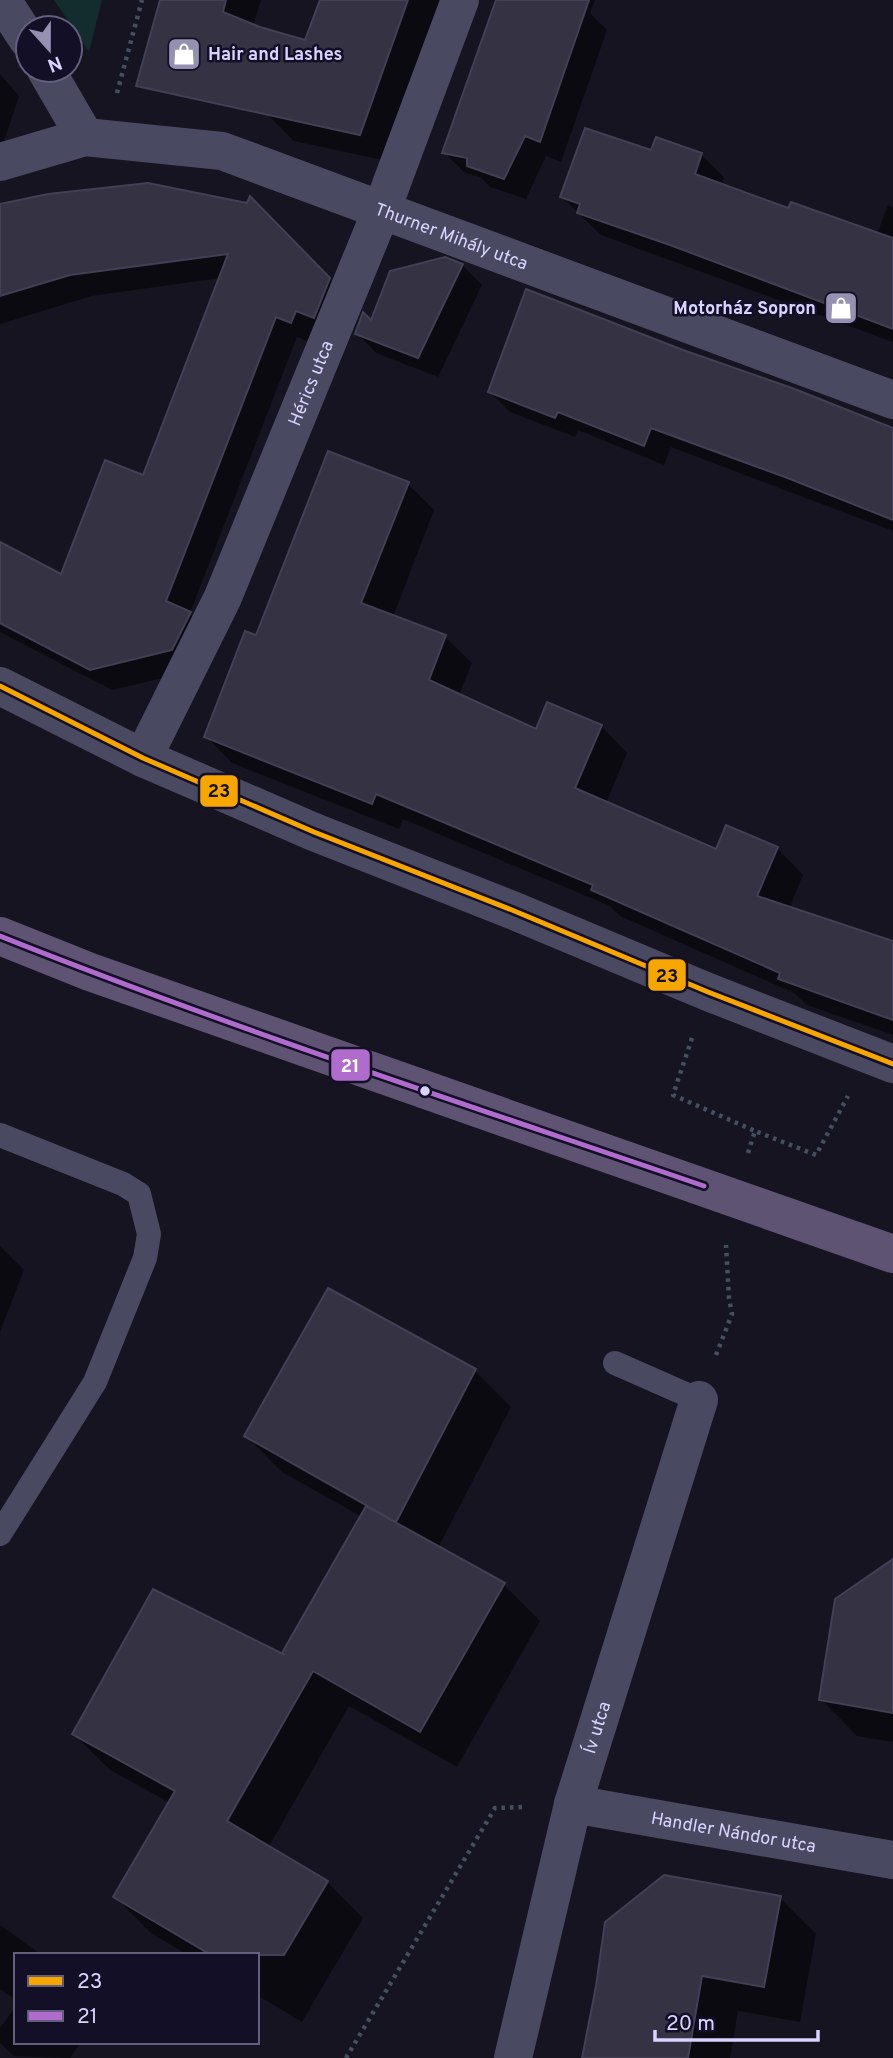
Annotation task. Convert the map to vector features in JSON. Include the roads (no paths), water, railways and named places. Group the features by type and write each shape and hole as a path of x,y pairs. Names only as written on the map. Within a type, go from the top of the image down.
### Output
{"main road":[{"path":"0,936 142,990 893,1254"}],"street":[{"path":"2,0 14,18"},
{"name":"Hérics utca","path":"143,758 223,597 382,209 460,0"},
{"path":"56,84 95,137"},
{"name":"Thurner Mihály utca","path":"0,162 95,137 222,151 893,400"},
{"path":"0,686 143,758 314,832 881,1059"},
{"name":"Ív utca","path":"513,2058 573,1804 699,1400"},
{"name":"Handler Nándor utca","path":"573,1804 893,1860"}],"lane":[{"path":"0,1135 123,1184 139,1194 149,1234 145,1258 95,1382 0,1534"},
{"path":"615,1363 699,1400"}],"place":[{"name":"Hair and Lashes","path":"184,54"},
{"name":"Motorház Sopron","path":"841,308"}]}
